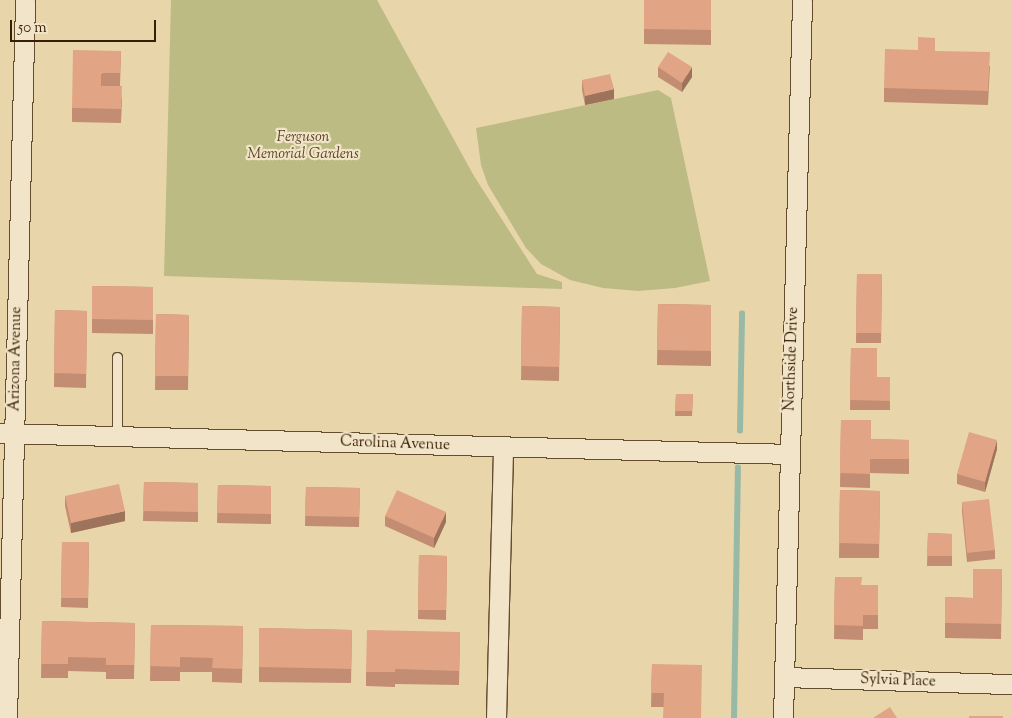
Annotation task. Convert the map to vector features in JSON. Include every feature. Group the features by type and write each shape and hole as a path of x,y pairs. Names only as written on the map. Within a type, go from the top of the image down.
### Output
{"street":[{"name":"Arizona Avenue","path":"7,718 7,433 25,0"},
{"name":"Northside Drive","path":"783,718 802,0"},
{"name":"Carolina Avenue","path":"7,433 789,454"},
{"path":"496,718 503,447"},
{"name":"Sylvia Place","path":"784,677 1012,684"}],"lane":[{"path":"117,357 117,436"}],"green space":[{"name":"Ferguson Memorial Gardens","path":"171,0 377,0 474,176 537,274 562,282 562,289 164,276"},
{"path":"658,90 671,98 710,281 675,288 638,291 603,288 570,280 541,264 526,248 488,185 481,165 476,128"}],"building":[{"path":"644,0 711,0 711,30 644,29"},
{"path":"918,37 935,38 935,51 990,52 988,91 884,88 885,49 918,50"},
{"path":"73,50 121,51 120,73 101,73 101,86 122,86 121,109 72,108"},
{"path":"668,52 692,67 682,83 658,67"},
{"path":"610,74 614,89 585,96 582,80"},
{"path":"857,274 882,274 881,333 856,333"},
{"path":"92,286 153,287 153,320 92,319"},
{"path":"658,304 711,305 711,351 657,350"},
{"path":"522,306 560,307 559,367 521,366"},
{"path":"55,310 87,311 86,374 54,373"},
{"path":"156,314 189,315 188,376 155,376"},
{"path":"851,348 877,348 877,377 890,377 890,401 850,400"},
{"path":"676,394 693,394 692,411 675,411"},
{"path":"841,420 871,420 871,439 909,440 909,459 870,459 870,474 840,473"},
{"path":"969,432 997,440 985,482 957,474"},
{"path":"144,482 198,483 198,512 143,511"},
{"path":"119,484 125,511 71,523 65,496"},
{"path":"218,485 271,486 271,514 217,513"},
{"path":"306,487 360,488 359,517 305,516"},
{"path":"397,490 446,512 434,538 385,516"},
{"path":"840,490 880,491 879,544 839,543"},
{"path":"989,499 995,550 967,553 962,502"},
{"path":"928,533 952,534 952,556 927,556"},
{"path":"62,542 89,542 88,598 61,598"},
{"path":"419,555 447,556 446,610 418,610"},
{"path":"973,569 1002,569 1001,624 945,623 945,597 973,598"},
{"path":"835,577 862,577 861,585 878,585 878,615 863,615 863,626 834,625"},
{"path":"42,621 135,623 134,665 106,665 106,658 68,657 68,664 41,664"},
{"path":"151,625 243,626 242,669 212,668 213,658 180,657 180,667 150,666"},
{"path":"259,628 352,630 351,669 259,667"},
{"path":"367,630 460,632 459,671 395,669 395,672 366,672"},
{"path":"652,664 702,665 701,718 663,718 664,693 651,693"},
{"path":"890,707 897,718 873,718"},
{"path":"969,716 1003,716 1003,718 969,718"}],"waterway":[{"path":"740,431 742,314"},
{"path":"734,718 738,468"}]}
